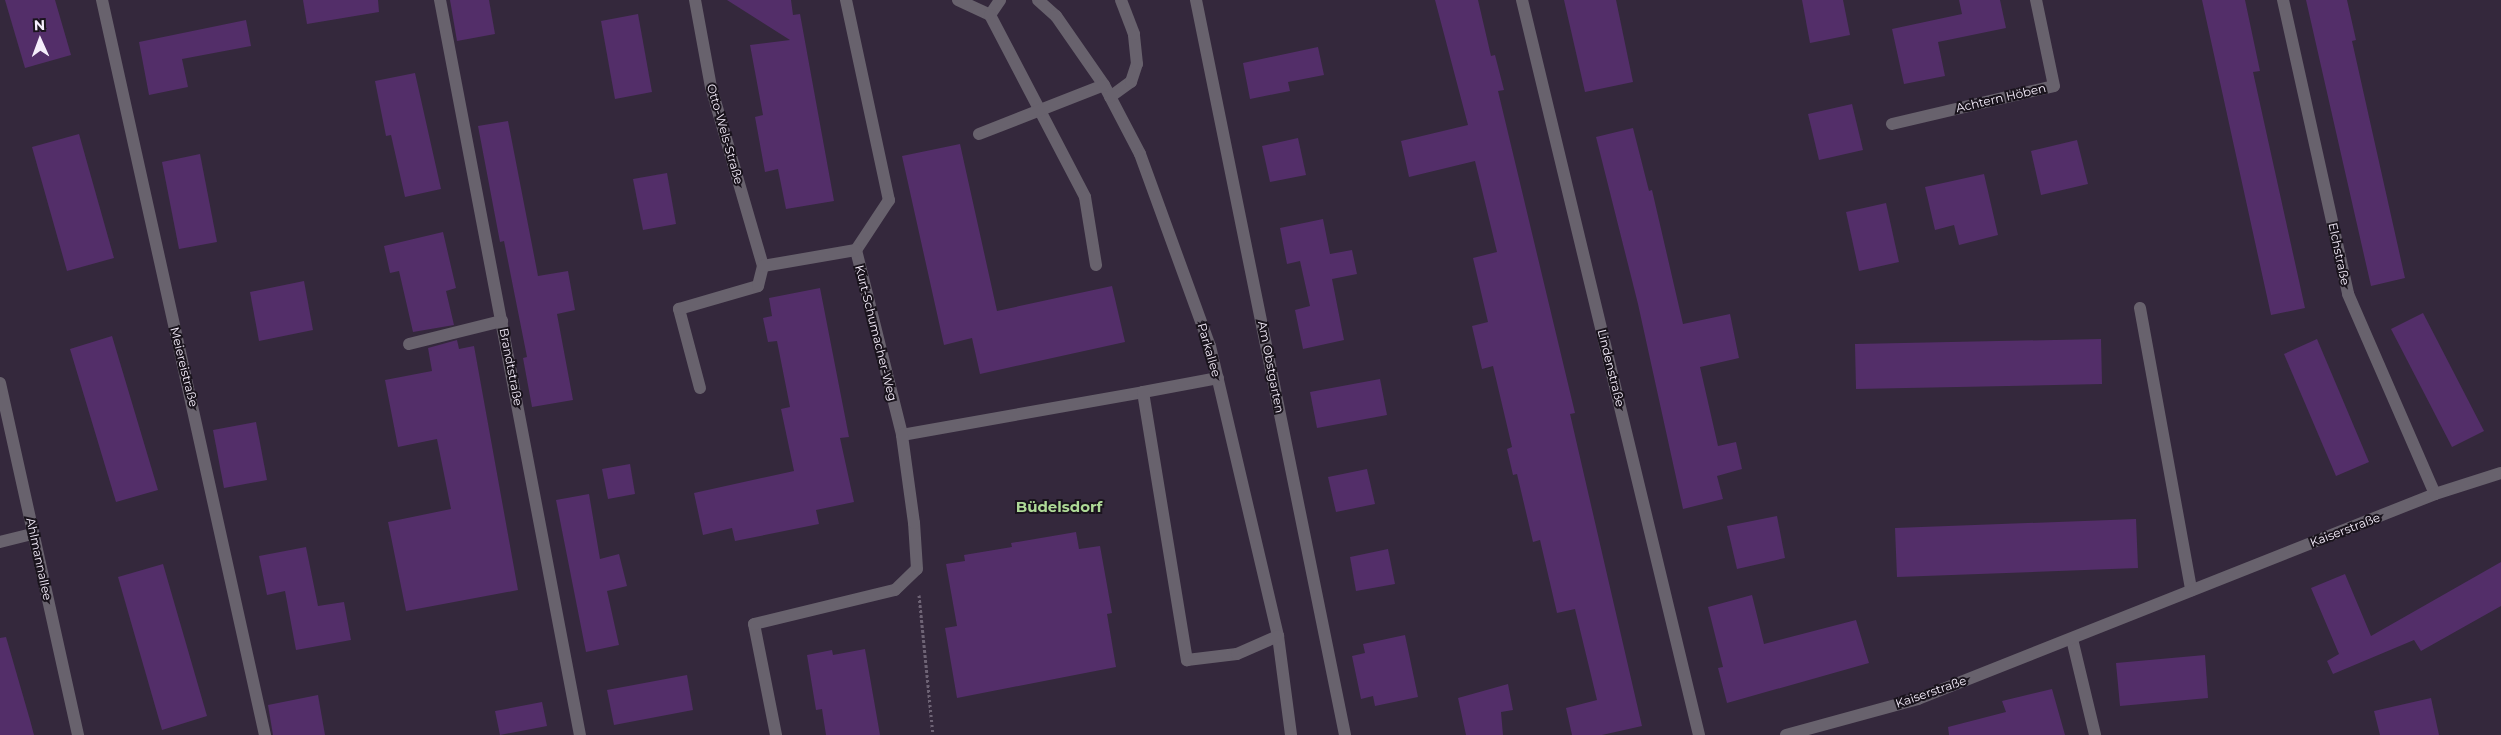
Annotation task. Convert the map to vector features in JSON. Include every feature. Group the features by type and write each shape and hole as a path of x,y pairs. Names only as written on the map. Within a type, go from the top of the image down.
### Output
{"street":[{"name":"Meiereistraße","path":"102,0 265,735"},
{"name":"Brandtstraße","path":"440,0 580,735"},
{"name":"Otto-Wels-Straße","path":"695,0 711,87 763,266"},
{"name":"Kurt-Schumacher-Weg","path":"846,0 889,200 856,250 902,435 914,522 916,569"},
{"path":"958,0 990,15 1085,197 1096,265"},
{"path":"990,15 1000,0"},
{"name":"Parkallee","path":"1038,0 1056,16 1107,91 1140,154 1210,346 1278,636 1291,735"},
{"path":"979,134 1131,82 1137,64 1134,34 1121,0"},
{"name":"Am Obstgarten","path":"1196,0 1345,735"},
{"name":"Lindenstraße","path":"1522,0 1700,735"},
{"name":"Achtern Höben","path":"1892,124 2054,86 2036,0"},
{"name":"Elchstraße","path":"2284,0 2348,294 2435,494"},
{"path":"700,388 679,309 758,286 763,266 856,250"},
{"path":"2140,308 2191,590"},
{"path":"409,344 502,322"},
{"path":"902,435 1218,378"},
{"name":"Ahlmannallee","path":"0,383 78,735"},
{"path":"1143,392 1187,660 1236,654 1278,636"},
{"name":"Kaiserstraße","path":"1786,735 1918,699 2435,494 2501,473"},
{"path":"0,542 33,534"},
{"path":"776,735 754,624 895,590 916,569"},
{"path":"2072,639 2095,735"}],"path":[{"path":"916,569 933,735"}],"building":[{"path":"5,0 55,0 71,55 25,68"},
{"path":"303,0 378,0 379,12 307,24"},
{"path":"450,0 489,0 495,34 457,41"},
{"path":"727,0 791,0 793,15 800,14 834,201 786,209 778,169 765,172 755,117 763,115 750,45 790,40"},
{"path":"1435,0 1478,0 1491,56 1495,55 1504,90 1498,91 1575,413 1570,414 1642,726 1602,735 1572,735 1566,708 1597,700 1575,609 1557,613 1540,540 1533,542 1517,474 1513,475 1507,449 1512,447 1493,366 1482,369 1472,326 1488,322 1473,258 1497,252 1475,161 1409,177 1401,141 1468,125"},
{"path":"1564,0 1616,0 1633,82 1585,92"},
{"path":"1802,0 1843,0 1850,35 1810,43"},
{"path":"1959,0 2000,0 2006,28 1938,42 1945,76 1904,84 1892,29 1962,14"},
{"path":"2202,0 2245,0 2260,71 2253,72 2305,308 2271,315"},
{"path":"2306,0 2347,0 2356,40 2352,41 2405,278 2371,286"},
{"path":"638,14 652,92 615,99 601,21"},
{"path":"246,20 251,46 182,59 188,87 149,95 139,42"},
{"path":"1318,47 1324,75 1288,82 1290,91 1250,99 1243,63"},
{"path":"415,73 441,189 405,197 391,135 386,136 375,81"},
{"path":"1852,104 1863,150 1819,160 1808,114"},
{"path":"508,121 538,276 568,271 575,310 557,314 573,400 532,407 523,358 527,357 504,241 500,242 478,126"},
{"path":"1633,128 1649,191 1652,190 1683,324 1730,314 1739,358 1700,367 1718,446 1736,442 1742,469 1717,476 1723,499 1683,509 1638,304 1596,137"},
{"path":"79,134 114,258 67,271 32,147"},
{"path":"1298,138 1306,175 1270,182 1262,146"},
{"path":"2077,140 2088,184 2041,195 2031,151"},
{"path":"960,144 997,311 1112,286 1125,342 980,374 972,338 944,345 902,156"},
{"path":"200,154 217,242 179,249 162,162"},
{"path":"667,173 676,224 643,230 633,179"},
{"path":"1984,174 1998,235 1959,245 1954,225 1935,230 1925,187"},
{"path":"1886,203 1899,262 1859,271 1846,212"},
{"path":"1323,219 1330,254 1352,250 1357,274 1332,279 1344,340 1303,349 1295,310 1310,306 1300,261 1287,264 1280,228"},
{"path":"443,232 456,288 446,291 454,325 413,332 399,271 390,273 384,246"},
{"path":"304,281 313,330 259,341 250,292"},
{"path":"820,288 849,437 840,438 854,502 816,510 819,524 735,541 732,528 703,535 694,493 794,471 781,409 790,407 777,341 768,342 763,318 772,316 769,298"},
{"path":"2423,313 2484,431 2452,447 2391,329"},
{"path":"112,336 158,490 116,502 70,349"},
{"path":"2101,339 2102,384 1856,389 1855,344"},
{"path":"2317,339 2369,462 2336,476 2284,354"},
{"path":"457,340 459,349 474,346 518,590 406,611 388,522 451,509 437,439 398,447 385,380 432,371 428,348"},
{"path":"1380,379 1387,415 1317,428 1310,392"},
{"path":"256,422 267,480 224,488 213,430"},
{"path":"630,464 635,494 608,499 602,469"},
{"path":"1367,469 1375,504 1336,512 1328,477"},
{"path":"589,494 600,559 619,554 627,586 607,591 619,645 586,652 556,500"},
{"path":"1777,516 1785,558 1737,569 1727,526"},
{"path":"2136,519 2138,568 1897,577 1895,528"},
{"path":"1076,532 1079,549 1100,546 1112,613 1107,614 1116,667 957,698 945,628 957,626 946,564 965,561 964,555 1012,547 1011,543"},
{"path":"306,547 318,606 344,602 351,640 296,650 285,591 267,595 259,556"},
{"path":"1388,549 1395,584 1356,591 1350,557"},
{"path":"2501,562 2501,606 2421,651 2414,640 2333,674 2327,661 2339,654 2311,588 2345,574 2371,636"},
{"path":"163,564 207,716 162,730 118,577"},
{"path":"1752,595 1764,644 1856,620 1869,663 1727,703 1718,668 1723,667 1708,607"},
{"path":"1405,635 1418,697 1375,706 1373,696 1361,699 1352,656 1365,653 1363,644"},
{"path":"6,637 34,735 0,735 0,638"},
{"path":"865,649 880,735 826,735 822,709 816,710 807,655 832,650 833,655"},
{"path":"2205,655 2208,698 2120,706 2116,663"},
{"path":"687,675 693,710 614,725 607,690"},
{"path":"1508,684 1513,710 1501,712 1503,735 1466,735 1458,698"},
{"path":"2052,689 2065,735 1949,735 1948,727 2006,712 2002,701"},
{"path":"318,695 325,735 273,735 268,705"},
{"path":"2431,698 2439,735 2380,735 2374,711"},
{"path":"542,702 547,726 500,735 495,711"}],"district":[{"name":"Büdelsdorf","path":"1059,507"}]}
